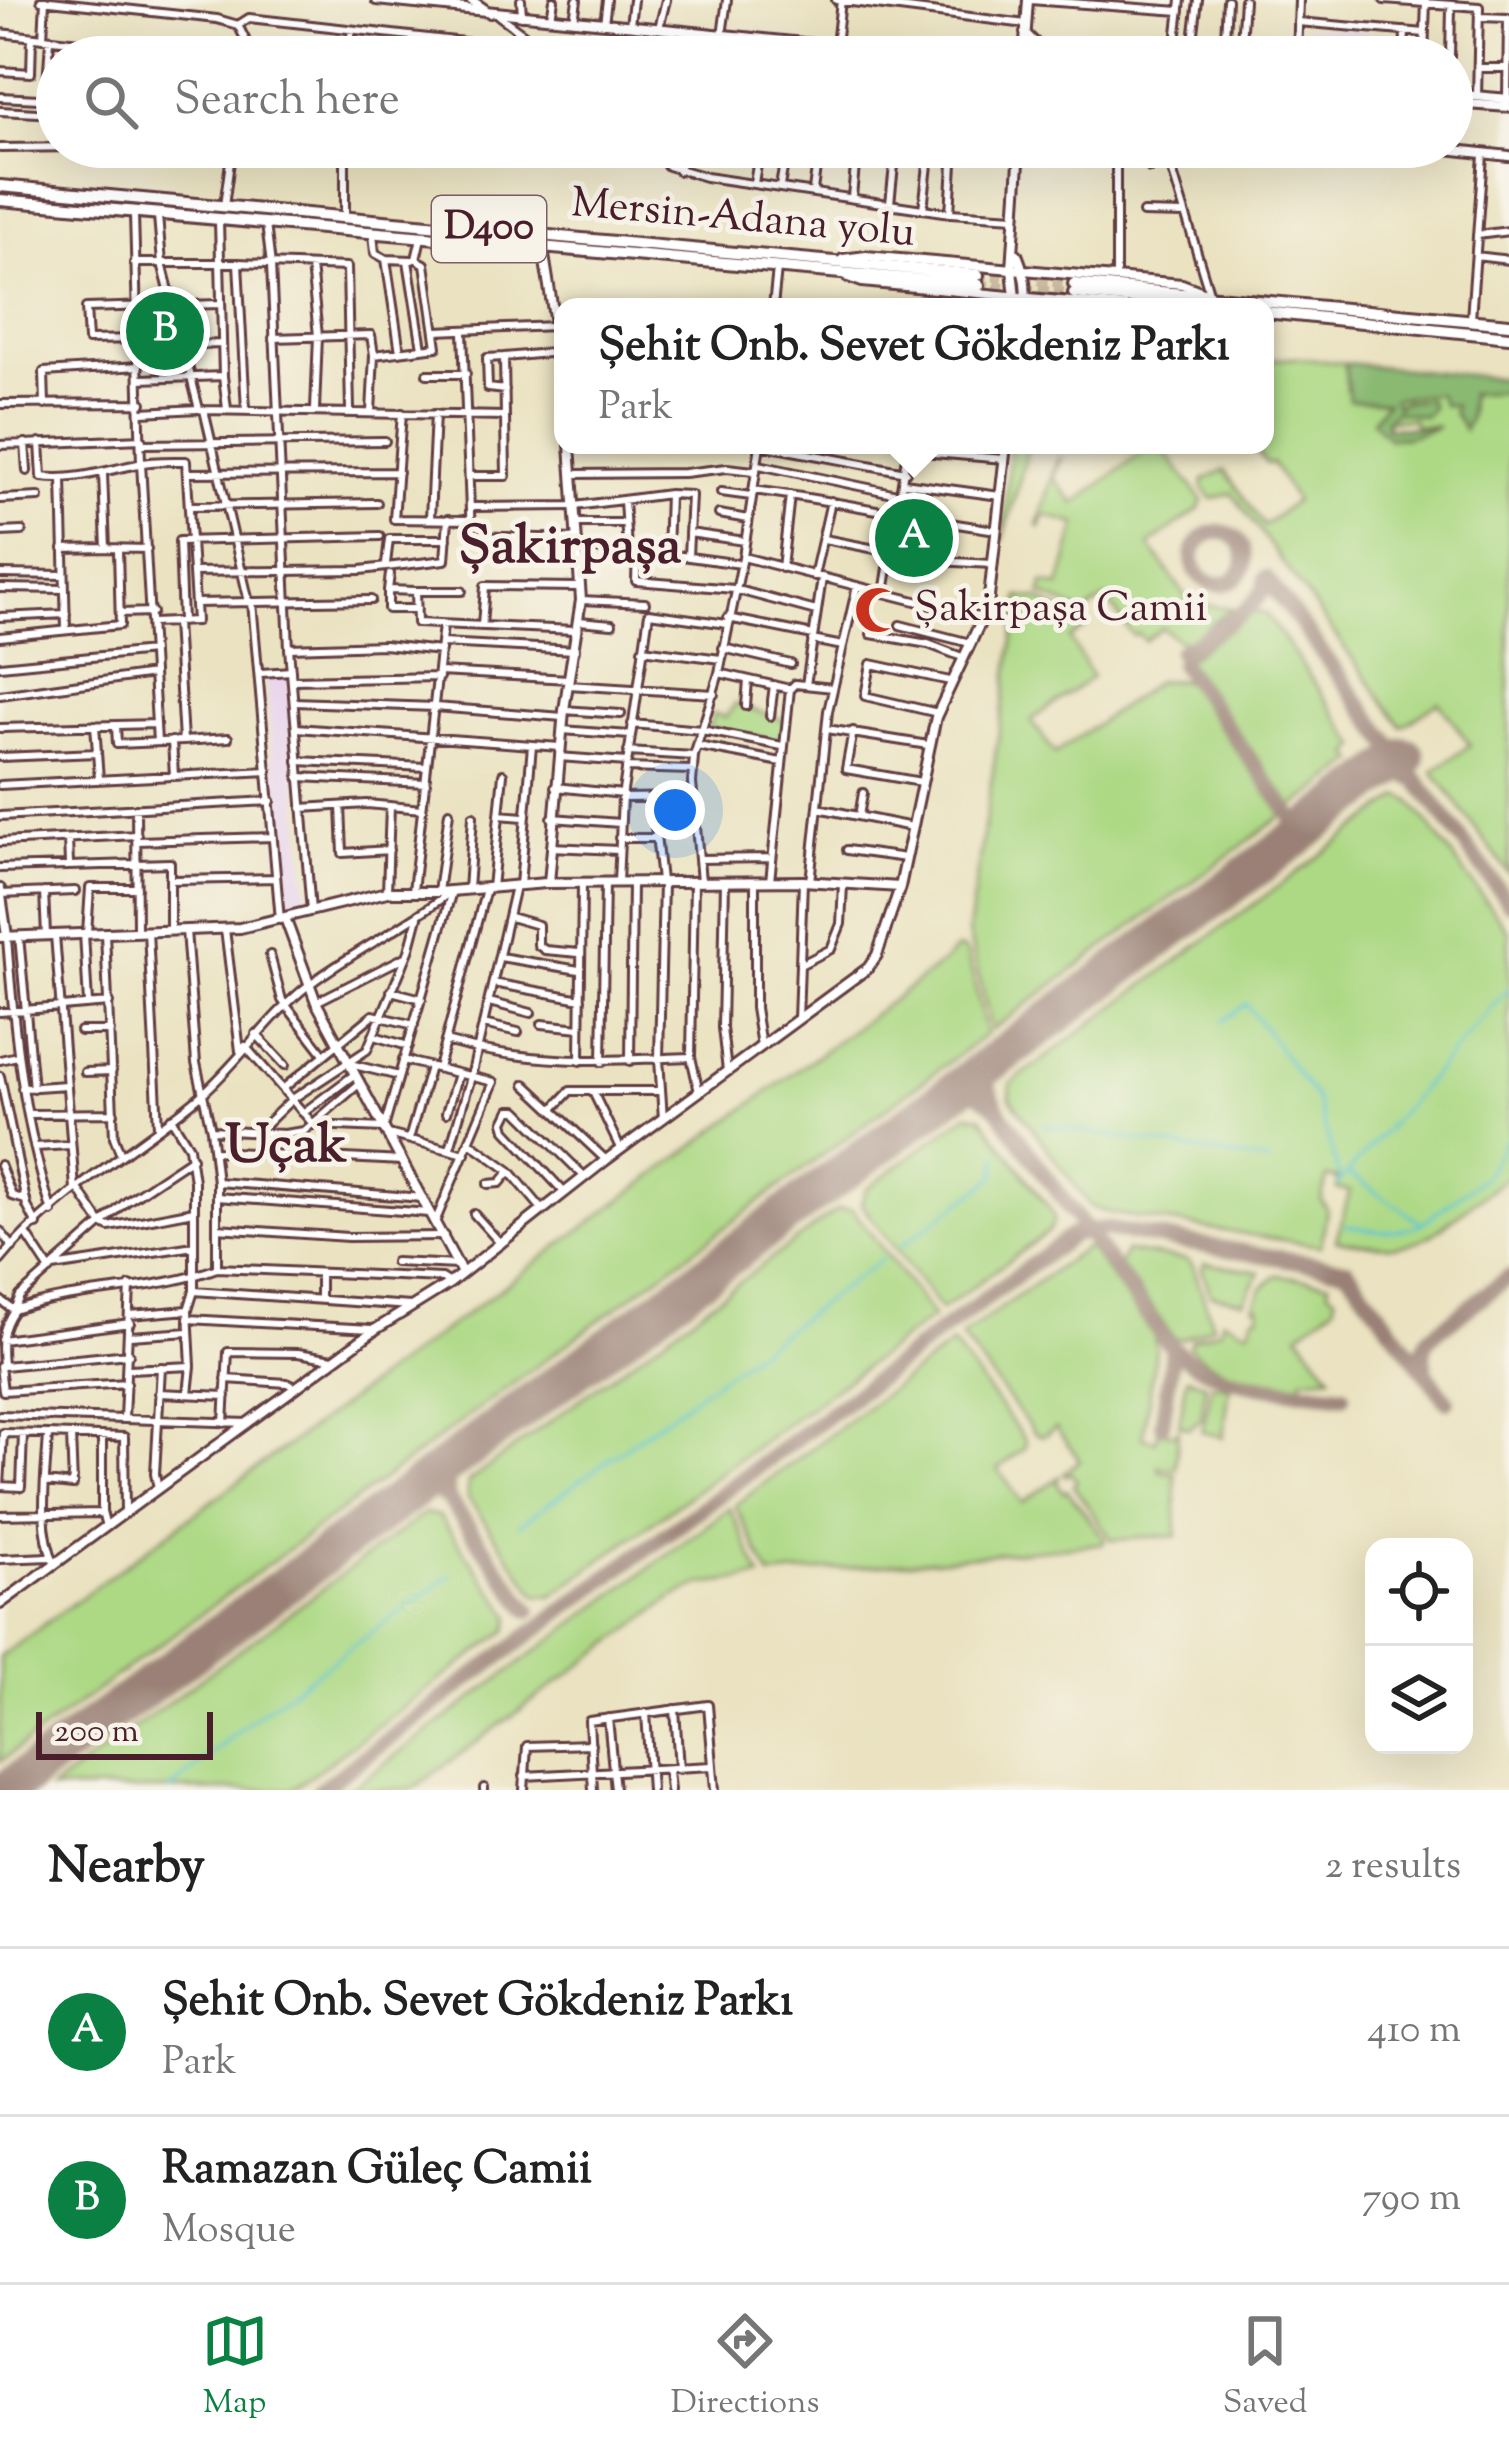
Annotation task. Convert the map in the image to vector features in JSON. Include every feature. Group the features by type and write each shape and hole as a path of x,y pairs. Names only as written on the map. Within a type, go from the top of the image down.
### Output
{"highway":[{"name":"Mersin-Adana yolu","path":"0,186 978,280"},
{"name":"Mersin-Adana yolu","path":"0,200 778,269 833,267"},
{"path":"1074,289 1179,298"},
{"path":"1274,306 1509,324"},
{"path":"1274,313 1509,337"}],"main road":[{"path":"376,0 741,36"},
{"path":"471,0 495,15"},
{"path":"1025,36 1029,0"},
{"path":"523,17 695,36"},
{"path":"1026,28 1032,36"},
{"path":"1473,97 1508,102"},
{"path":"1473,100 1508,102"},
{"path":"1473,154 1509,156"},
{"path":"1019,298 1020,168"},
{"path":"544,249 554,313"},
{"path":"833,267 866,256 1181,284 1208,298"},
{"path":"833,267 862,282 988,298"},
{"path":"550,883 563,714 581,600 571,454"},
{"path":"0,1604 376,1329 450,1283 460,1269 501,1244 606,1160 868,968 877,956 900,886 938,713 988,606 1005,454"},
{"path":"0,891 3,937 225,929 387,892 725,880 900,886"},
{"path":"283,919 316,1002 460,1269"}],"street":[{"path":"46,36 43,0 218,19 238,25 244,36"},
{"path":"520,0 523,17"},
{"path":"551,18 554,0"},
{"path":"574,20 578,0"},
{"path":"604,23 607,0"},
{"path":"630,25 633,0"},
{"path":"659,28 666,0"},
{"path":"722,34 727,0"},
{"path":"837,36 839,0 1026,28"},
{"path":"1029,0 1180,10"},
{"path":"1177,33 1181,0"},
{"path":"1194,36 1198,0"},
{"path":"1225,36 1226,0"},
{"path":"1241,36 1244,0"},
{"path":"1298,36 1299,0"},
{"path":"1384,0 1480,7 1477,97"},
{"path":"1425,36 1426,2"},
{"path":"1450,36 1451,5"},
{"path":"495,15 525,36"},
{"path":"1480,16 1508,18 1508,102"},
{"path":"238,25 249,18 402,36"},
{"path":"1298,22 1425,33"},
{"path":"351,36 353,30"},
{"path":"1405,31 1405,36"},
{"path":"0,33 36,37"},
{"path":"0,71 31,73 32,37"},
{"path":"1478,68 1507,68"},
{"path":"0,97 36,99"},
{"path":"0,111 36,113"},
{"path":"0,148 36,148"},
{"path":"1471,321 1483,155"},
{"path":"224,206 229,168"},
{"path":"345,168 345,216"},
{"path":"676,168 950,213 1016,217"},
{"path":"754,183 756,168"},
{"path":"780,186 783,168"},
{"path":"813,190 816,168"},
{"path":"852,196 855,168"},
{"path":"890,203 894,168"},
{"path":"923,209 928,168"},
{"path":"950,213 953,168"},
{"path":"1116,168 1116,278"},
{"path":"1171,168 1213,298"},
{"path":"1143,213 1185,214"},
{"path":"134,214 141,463 157,742"},
{"path":"158,217 172,305 250,602 283,919"},
{"path":"219,221 228,411"},
{"path":"266,224 272,265 289,648 310,911"},
{"path":"1477,235 1509,231"},
{"path":"373,234 375,253 425,264 436,332 436,347 374,355"},
{"path":"421,238 412,260 422,348"},
{"path":"1476,256 1509,260"},
{"path":"386,259 400,352"},
{"path":"134,262 347,267 350,410"},
{"path":"238,263 246,410"},
{"path":"311,266 318,336 315,410"},
{"path":"774,298 778,269"},
{"path":"220,304 86,308 88,340 222,344"},
{"path":"436,332 554,326"},
{"path":"463,332 471,536 742,561 982,618"},
{"path":"273,338 371,334 371,412"},
{"path":"506,390 488,388 488,358 554,353"},
{"path":"471,476 506,476 504,357"},
{"path":"45,406 44,372 139,366"},
{"path":"427,374 466,374"},
{"path":"140,379 223,376"},
{"path":"0,404 506,416"},
{"path":"402,413 394,519 471,520"},
{"path":"430,519 435,413"},
{"path":"0,445 385,441"},
{"path":"40,442 42,477 62,479 141,463 186,461 196,621 152,622"},
{"path":"25,443 27,471"},
{"path":"699,1092 691,1057 699,859 692,770 719,674 758,454"},
{"path":"809,454 906,472"},
{"path":"884,593 908,454"},
{"path":"961,454 1004,459"},
{"path":"572,474 756,468 902,495"},
{"path":"188,473 398,472"},
{"path":"103,474 106,548"},
{"path":"820,500 824,478"},
{"path":"62,479 66,631"},
{"path":"904,483 1000,496"},
{"path":"721,492 790,495 898,518 997,530"},
{"path":"667,553 669,494"},
{"path":"471,507 575,506 691,495 688,556"},
{"path":"782,568 790,495"},
{"path":"0,499 39,497"},
{"path":"623,500 627,550"},
{"path":"806,685 831,501"},
{"path":"190,506 377,503"},
{"path":"719,514 748,519"},
{"path":"193,572 362,570 445,560 448,519"},
{"path":"576,523 625,523"},
{"path":"0,532 22,531"},
{"path":"689,533 745,541"},
{"path":"183,741 178,541 380,536"},
{"path":"824,538 937,561 994,564"},
{"path":"386,564 389,539 446,539"},
{"path":"64,549 147,548"},
{"path":"0,637 120,625 118,550"},
{"path":"637,550 636,581 734,589 816,611"},
{"path":"0,574 64,575"},
{"path":"390,574 388,609 417,609"},
{"path":"482,626 485,586 580,587"},
{"path":"798,1019 807,881 827,729 856,586"},
{"path":"0,588 65,589"},
{"path":"388,590 462,591"},
{"path":"416,591 417,623 612,624"},
{"path":"195,604 371,600"},
{"path":"581,600 644,602"},
{"path":"120,614 152,612"},
{"path":"618,882 628,752 649,613 728,621 843,646"},
{"path":"0,617 66,614"},
{"path":"412,891 443,625"},
{"path":"900,625 970,644"},
{"path":"871,634 928,644 962,657"},
{"path":"289,648 384,645 575,650"},
{"path":"723,648 791,664"},
{"path":"642,649 721,659"},
{"path":"0,666 153,651"},
{"path":"938,713 865,696 871,664 950,681"},
{"path":"261,673 439,674 713,694"},
{"path":"0,695 153,674"},
{"path":"719,674 790,688"},
{"path":"746,706 748,680"},
{"path":"770,881 790,688 795,684 833,688"},
{"path":"770,716 774,685"},
{"path":"294,702 621,714"},
{"path":"0,728 156,724"},
{"path":"632,724 702,730 782,746"},
{"path":"95,725 99,779"},
{"path":"116,725 117,744 228,738"},
{"path":"296,728 532,745 627,765 692,770"},
{"path":"827,729 928,746"},
{"path":"562,730 630,736"},
{"path":"853,730 846,769 921,782"},
{"path":"172,741 174,776"},
{"path":"451,1148 518,886 532,745"},
{"path":"698,746 781,762"},
{"path":"628,752 694,756"},
{"path":"0,757 97,753"},
{"path":"298,761 428,767"},
{"path":"0,785 268,771"},
{"path":"410,1139 445,1041 489,889 503,773"},
{"path":"299,777 426,783"},
{"path":"556,788 652,798 693,797"},
{"path":"860,816 863,793"},
{"path":"652,798 662,881 659,1059 663,1119"},
{"path":"0,816 271,801"},
{"path":"340,806 343,853 389,850"},
{"path":"387,892 390,806"},
{"path":"136,808 137,888 158,1127"},
{"path":"302,808 422,809"},
{"path":"818,808 912,827"},
{"path":"438,892 449,812"},
{"path":"500,814 524,817"},
{"path":"468,890 473,816"},
{"path":"552,818 620,823"},
{"path":"0,842 273,837"},
{"path":"68,838 69,864"},
{"path":"619,838 656,838"},
{"path":"551,847 617,850"},
{"path":"847,850 906,858"},
{"path":"699,859 772,858"},
{"path":"0,868 170,862 170,930"},
{"path":"172,880 277,878"},
{"path":"725,880 723,1054 728,1071"},
{"path":"755,881 755,1008 761,1046"},
{"path":"580,1061 582,882"},
{"path":"602,1063 605,882"},
{"path":"630,1060 632,882"},
{"path":"800,965 831,949 841,924 842,884"},
{"path":"88,1004 90,888 137,888"},
{"path":"0,891 75,891"},
{"path":"0,1261 121,1155 204,1093 242,1048 308,985 452,891"},
{"path":"386,1131 452,891"},
{"path":"44,892 78,1191 101,1223 109,1226 195,1211"},
{"path":"257,1132 291,1100 367,1050 418,917"},
{"path":"510,917 538,925 543,949 580,953"},
{"path":"225,929 242,1048 284,1087 314,1125"},
{"path":"186,930 196,1063 217,1182 217,1268"},
{"path":"105,933 115,1142 121,1155"},
{"path":"20,936 32,1088"},
{"path":"3,937 22,1088 52,1212"},
{"path":"270,955 280,995 324,1054"},
{"path":"316,1002 406,956"},
{"path":"500,957 580,970"},
{"path":"493,982 580,999"},
{"path":"392,991 422,999"},
{"path":"0,1012 109,1003"},
{"path":"488,1003 531,1012"},
{"path":"284,1087 373,1015 414,1025"},
{"path":"483,1024 518,1032"},
{"path":"542,1024 580,1028"},
{"path":"80,1031 110,1031"},
{"path":"256,1034 286,1065"},
{"path":"374,1036 408,1046"},
{"path":"445,1041 522,1059 602,1063 691,1057"},
{"path":"0,1060 17,1056"},
{"path":"217,1197 434,1217 471,1143 494,1082 403,1060"},
{"path":"349,1062 399,1076"},
{"path":"86,1072 112,1071"},
{"path":"446,1112 458,1074"},
{"path":"0,1076 26,1200 37,1226"},
{"path":"303,1113 357,1079"},
{"path":"314,1125 357,1079"},
{"path":"525,1084 606,1160"},
{"path":"22,1088 67,1085"},
{"path":"552,1110 570,1091 660,1091"},
{"path":"592,1092 621,1149"},
{"path":"566,1194 506,1130 509,1110 517,1110 587,1179"},
{"path":"28,1114 113,1113"},
{"path":"171,1118 192,1158 195,1276 188,1314 188,1394"},
{"path":"211,1130 284,1134 314,1125 386,1131 465,1154"},
{"path":"471,1143 511,1171 544,1211"},
{"path":"34,1147 70,1145"},
{"path":"214,1151 404,1161"},
{"path":"127,1383 2,1391 5,1324 20,1296 101,1223 192,1158"},
{"path":"0,1166 12,1196 26,1200"},
{"path":"488,1184 495,1186 511,1171"},
{"path":"217,1182 424,1198"},
{"path":"474,1214 501,1244"},
{"path":"217,1228 348,1237 444,1236"},
{"path":"0,1231 13,1247"},
{"path":"27,1234 51,1269"},
{"path":"51,1269 194,1246"},
{"path":"394,1262 460,1269"},
{"path":"0,1300 14,1310 217,1268 442,1278 450,1283"},
{"path":"320,1273 320,1299"},
{"path":"124,1418 130,1286"},
{"path":"194,1291 413,1308"},
{"path":"1,1341 188,1314 376,1329"},
{"path":"130,1336 189,1332"},
{"path":"224,1423 228,1352 334,1360"},
{"path":"2,1366 129,1354"},
{"path":"128,1369 191,1366"},
{"path":"158,1488 160,1367"},
{"path":"226,1379 286,1383 296,1388"},
{"path":"159,1393 226,1396"},
{"path":"0,1415 248,1423"},
{"path":"23,1434 22,1487 1,1486 2,1433 124,1437 125,1513"},
{"path":"0,1559 53,1561 46,1517 48,1434"},
{"path":"45,1482 73,1485 71,1435"},
{"path":"102,1436 106,1527"},
{"path":"0,1515 102,1513"},
{"path":"0,1594 14,1594"},
{"path":"593,1790 590,1721 708,1706 715,1790"},
{"path":"675,1709 679,1769"},
{"path":"646,1713 651,1790"},
{"path":"608,1718 615,1790"},
{"path":"524,1790 524,1751 529,1744 590,1744"},
{"path":"524,1776 614,1775 714,1766"},
{"path":"668,1770 670,1790"}],"shaded area":[{"path":"1307,27 1401,35 1401,36 1306,36"},
{"path":"288,675 308,905 284,908 266,678"}],"green space":[{"path":"1274,359 1345,363 1346,390 1387,402 1372,421 1388,438 1438,426 1414,426 1413,419 1386,420 1395,411 1424,416 1429,400 1396,406 1393,398 1438,394 1443,405 1454,404 1464,428 1470,415 1469,394 1509,392 1509,874 1433,771 1470,745 1439,702 1402,727 1232,493 1212,499 1203,488 1203,481 1224,470 1264,526 1295,501 1272,463 1267,464 1259,454 1274,454"},
{"path":"1345,363 1509,379 1509,392 1469,394 1464,430 1453,413 1454,405 1443,405 1438,394 1394,398 1396,406 1429,400 1432,408 1424,416 1395,411 1386,420 1387,428 1438,427 1388,438 1372,421 1386,402 1349,400"},
{"path":"1009,454 1027,454 1003,541"},
{"path":"1141,454 1167,454 1203,501 1199,509 1149,545 1193,603 1232,608 1189,641 1181,642 1162,628 1144,641 1138,633 1133,636 1106,598 1084,613 1041,594 1043,583 1060,587 1077,524 1044,515 1038,525 1058,459 1062,458 1054,477 1074,504"},
{"path":"902,522 933,526 927,556 896,549"},
{"path":"1020,597 1038,599 1088,626 1070,639 1092,677 1031,720 1055,754 1157,681 1181,680 1196,689 1282,808 1282,816 992,1030 968,932"},
{"path":"1254,612 1266,614 1358,746 1351,755 1356,761 1294,807 1286,803 1188,662"},
{"path":"735,704 784,720 782,743 709,728 713,714 726,717"},
{"path":"1401,796 1411,801 1509,932 1509,1175 1431,1235 1397,1246 1336,1240 1350,1191 1337,1189 1338,1179 1327,1177 1321,1200 1327,1209 1321,1246 1091,1207 1010,1098 1011,1083"},
{"path":"955,950 967,954 987,1034 0,1762 0,1657"},
{"path":"968,1114 981,1116 1054,1221 1049,1231 941,1310 861,1204 866,1189"},
{"path":"838,1209 853,1210 933,1317 552,1596 537,1595 467,1497 468,1482"},
{"path":"1085,1248 1154,1336 1143,1437 1156,1441 1159,1431 1174,1434 1178,1430 1176,1468 1159,1467 1175,1473 1177,1536 1112,1540 1073,1485 1077,1481 1071,1473 1064,1473 1080,1460 1056,1428 1043,1436 1035,1434 961,1337"},
{"path":"1126,1251 1187,1260 1213,1325 1174,1338 1119,1264"},
{"path":"1205,1263 1260,1272 1244,1301 1210,1294 1202,1268"},
{"path":"1277,1275 1329,1282 1335,1305 1299,1333 1331,1375 1303,1378 1301,1385 1255,1378 1213,1364 1189,1346 1192,1339 1220,1329 1223,1319 1249,1331 1254,1316 1259,1315 1259,1307 1254,1306 1262,1288"},
{"path":"952,1344 1025,1440 1025,1448 998,1469 1022,1503 1059,1477 1057,1484 1063,1492 1067,1490 1105,1539 1103,1543 770,1576 735,1505"},
{"path":"1187,1377 1206,1384 1201,1419 1189,1428 1179,1425"},
{"path":"1212,1385 1230,1386 1223,1437 1202,1432"},
{"path":"730,1508 761,1577 700,1585 674,1597 411,1790 349,1790"},
{"path":"425,1513 439,1516 511,1615 508,1630 291,1790 50,1790"}],"waterway":[{"path":"1337,1185 1509,988"},
{"path":"1223,1021 1246,1004 1316,1099 1339,1176"},
{"path":"1045,1125 1268,1162"},
{"path":"1424,1222 1485,1176 1509,1135"},
{"path":"900,1247 995,1177 998,1157"},
{"path":"1345,1225 1394,1231 1422,1223 1348,1173"},
{"path":"519,1525 882,1259"},
{"path":"170,1790 252,1719 451,1575"}],"taxiway":[{"path":"1219,532 1237,540 1245,558 1237,576 1219,584 1201,576 1193,558 1201,540 1219,532"},
{"path":"1266,578 1417,780 1395,771 1378,778 1394,761 1391,747"},
{"path":"1180,652 1245,611 1266,578"},
{"path":"1181,664 1293,818 1290,843"},
{"path":"1417,780 1509,903"},
{"path":"956,1089 973,1088 997,1108 984,1076 994,1061"},
{"path":"997,1108 1166,1341 1185,1357 1248,1383 1343,1395"},
{"path":"319,1790 1072,1235 1104,1229 1347,1269 1447,1401"},
{"path":"1425,1366 1423,1351 1429,1337 1509,1277"},
{"path":"1162,1425 1173,1348"},
{"path":"413,1491 430,1488 448,1499 445,1473 457,1458"},
{"path":"448,1499 529,1610"}],"runway":[{"path":"7,1790 1406,757"}],"tunnel":[{"path":"978,275 1074,284"},
{"path":"979,285 1074,293"}],"place":[{"name":"Ramazan Güleç Camii","path":"165,331"},
{"name":"Şehit Onb. Sevet Gökdeniz Parkı","path":"914,538"},
{"name":"Şakirpaşa Camii","path":"878,610"}],"district":[{"name":"Şakirpaşa","path":"570,549"},
{"name":"Uçak","path":"286,1148"}]}
